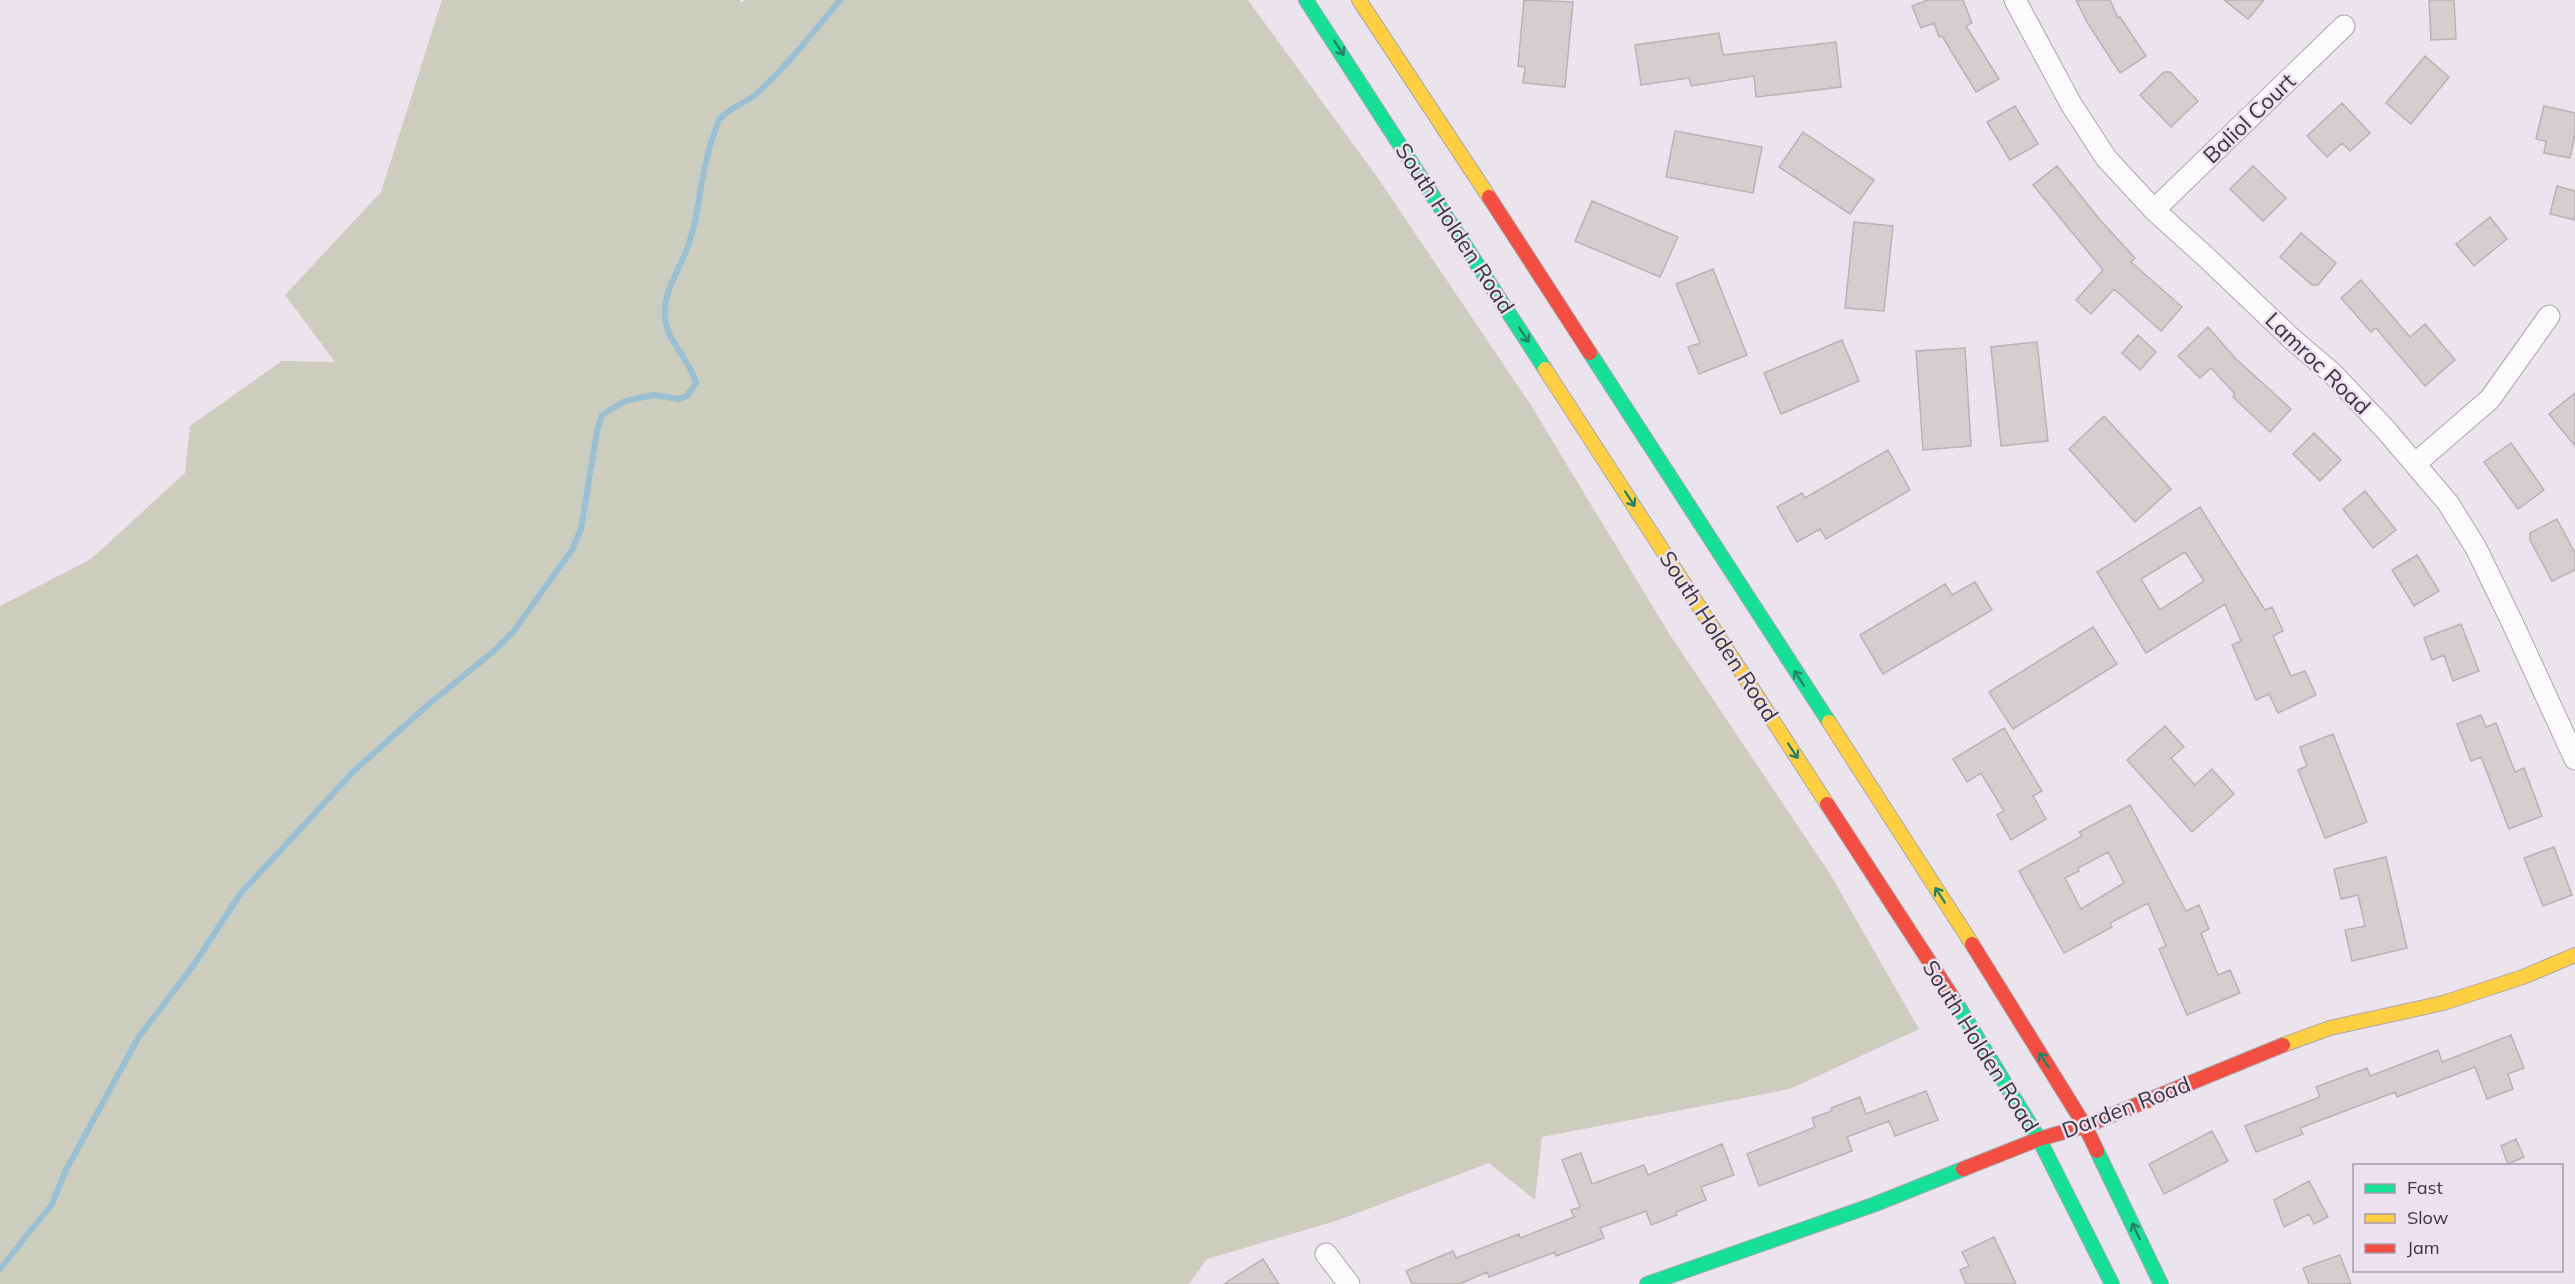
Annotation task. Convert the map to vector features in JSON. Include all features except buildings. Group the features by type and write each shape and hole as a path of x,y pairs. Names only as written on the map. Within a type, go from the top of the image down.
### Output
{"main road":[{"name":"South Holden Road","path":"1306,0 1956,1003 2039,1139 2112,1284"},
{"name":"South Holden Road","path":"1359,0 1397,55 1989,970 2085,1126 2162,1284"},
{"name":"Darden Road","path":"1647,1284 1873,1205 2039,1139 2085,1126 2267,1051 2330,1028 2443,1004 2523,977 2575,955"}],"street":[{"name":"Lamroc Road","path":"2015,0 2071,104 2106,158 2154,210 2292,339 2332,373 2416,464 2448,503 2476,548 2575,759"},
{"name":"Baliol Court","path":"2154,210 2344,26"},
{"path":"2416,464 2490,399 2549,316"},
{"path":"1326,1254 1349,1284"}],"shaded area":[{"path":"442,0 740,0 740,3 746,0 1248,0 1380,181 1532,407 1670,635 1830,874 1919,1029 1790,1089 1542,1137 1535,1200 1489,1163 1339,1220 1207,1259 1189,1284 0,1284 0,606 91,559 185,473 190,426 282,361 335,362 285,295 381,192"}],"waterway":[{"path":"0,1269 52,1204 66,1170 138,1038 193,966 241,893 354,771 513,632 572,550 581,529 597,431 602,415 625,401 654,395 679,399 687,396 696,383 689,366 670,335 665,309 668,293 690,240 705,164 718,123 728,111 755,95 778,73 840,0"}],"traffic: fast":[{"path":"1306,0 1545,369"},
{"path":"1590,353 1829,722"},
{"path":"1955,1001 2039,1139 2112,1284"},
{"path":"2097,1151 2161,1284"},
{"path":"1647,1284 1873,1205 1963,1169"}],"traffic: slow":[{"path":"1359,0 1489,197"},
{"path":"1545,369 1827,804"},
{"path":"1829,722 1972,944"},
{"path":"2283,1045 2330,1028 2443,1003 2523,977 2575,955"}],"traffic: jam":[{"path":"1489,197 1590,353"},
{"path":"1827,804 1955,1001"},
{"path":"1972,944 2085,1126 2097,1151"},
{"path":"1963,1169 2039,1139 2085,1126 2283,1045"}]}
